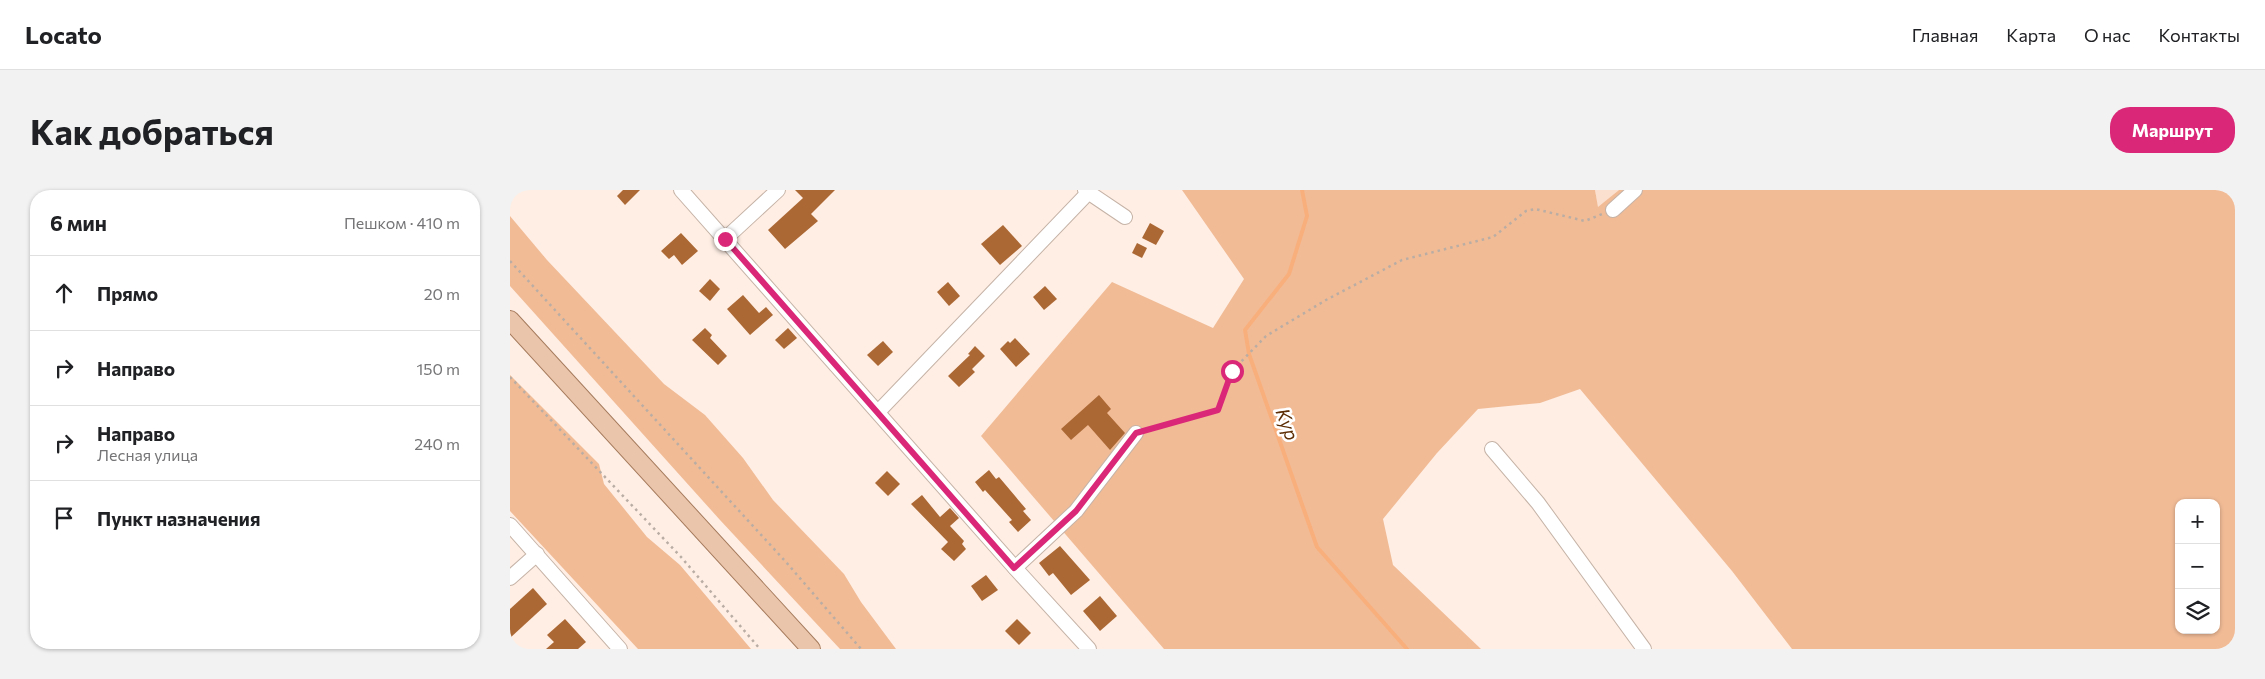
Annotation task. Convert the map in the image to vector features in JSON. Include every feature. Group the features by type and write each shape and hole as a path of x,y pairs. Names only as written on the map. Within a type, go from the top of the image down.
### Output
{"main road":[{"path":"510,320 811,649"}],"street":[{"path":"681,190 1014,568 1089,649"},
{"path":"725,239 778,190"},
{"path":"1613,210 1636,190"},
{"path":"878,412 1087,191 1125,217"},
{"path":"1014,568 1076,511 1136,433"},
{"path":"1492,449 1538,503 1644,649"},
{"path":"510,525 620,649"},
{"path":"510,578 537,554"}],"path":[{"path":"1136,433 1218,410 1232,371 1266,336 1326,300 1402,260 1493,237 1526,211 1535,209 1585,221 1613,210"},
{"path":"510,261 786,562 861,649"},
{"path":"510,377 681,557 760,649"}],"shaded area":[{"path":"1182,190 1595,190 1598,207 1619,190 2235,190 2235,649 1792,649 1732,571 1580,389 1540,403 1478,409 1437,453 1383,519 1393,565 1481,649 1164,649 981,436 1112,282 1213,328 1244,279"},
{"path":"1595,190 1619,190 1598,208"},
{"path":"510,216 547,260 664,384 705,415 743,458 773,500 844,574 861,602 896,649 840,649 720,520 510,286"},
{"path":"510,375 599,464 604,484 647,537 680,565 751,649 638,649 510,511"}],"building":[{"path":"623,190 640,190 625,205 617,196"},
{"path":"795,190 835,190 811,214 818,221 785,249 768,230 803,198"},
{"path":"1150,223 1164,231 1156,245 1142,238"},
{"path":"1003,225 1022,246 1000,265 981,244"},
{"path":"681,233 698,251 682,265 674,255 669,259 661,251"},
{"path":"1137,243 1147,248 1142,258 1132,253"},
{"path":"710,279 720,289 710,301 699,291"},
{"path":"948,282 960,296 949,306 937,292"},
{"path":"1045,286 1057,299 1044,310 1033,297"},
{"path":"743,295 759,313 766,307 773,315 750,335 727,309"},
{"path":"705,328 712,335 710,338 727,356 718,365 692,340"},
{"path":"788,328 797,338 784,349 775,340"},
{"path":"1015,338 1030,354 1016,367 1000,349 1008,341 1010,343"},
{"path":"883,341 893,352 878,366 867,355"},
{"path":"975,346 985,356 972,369 975,372 959,387 948,376 970,355 968,354"},
{"path":"1099,395 1111,409 1107,413 1125,433 1110,450 1088,425 1071,440 1061,429"},
{"path":"989,470 996,479 999,477 1026,509 1023,511 1031,520 1018,532 1009,522 1012,520 985,490 983,492 975,482"},
{"path":"887,471 900,484 888,496 875,483"},
{"path":"922,495 940,517 950,508 959,518 950,526 964,541 962,544 966,549 954,561 941,549 948,542 911,504"},
{"path":"1060,546 1090,580 1071,595 1053,573 1049,576 1039,563"},
{"path":"986,575 998,590 982,601 971,586"},
{"path":"533,588 547,604 510,638 510,609"},
{"path":"1100,596 1117,616 1100,631 1083,611"},
{"path":"565,619 586,642 578,649 546,649 554,642 547,635"},
{"path":"1017,619 1031,633 1019,645 1005,631"}],"waterway":[{"name":"Кур","path":"1302,190 1307,216 1289,274 1245,330 1249,354 1317,547 1407,649"}],"route":[{"path":"725,239 1014,568 1076,511 1136,433 1218,410 1232,371"}]}
